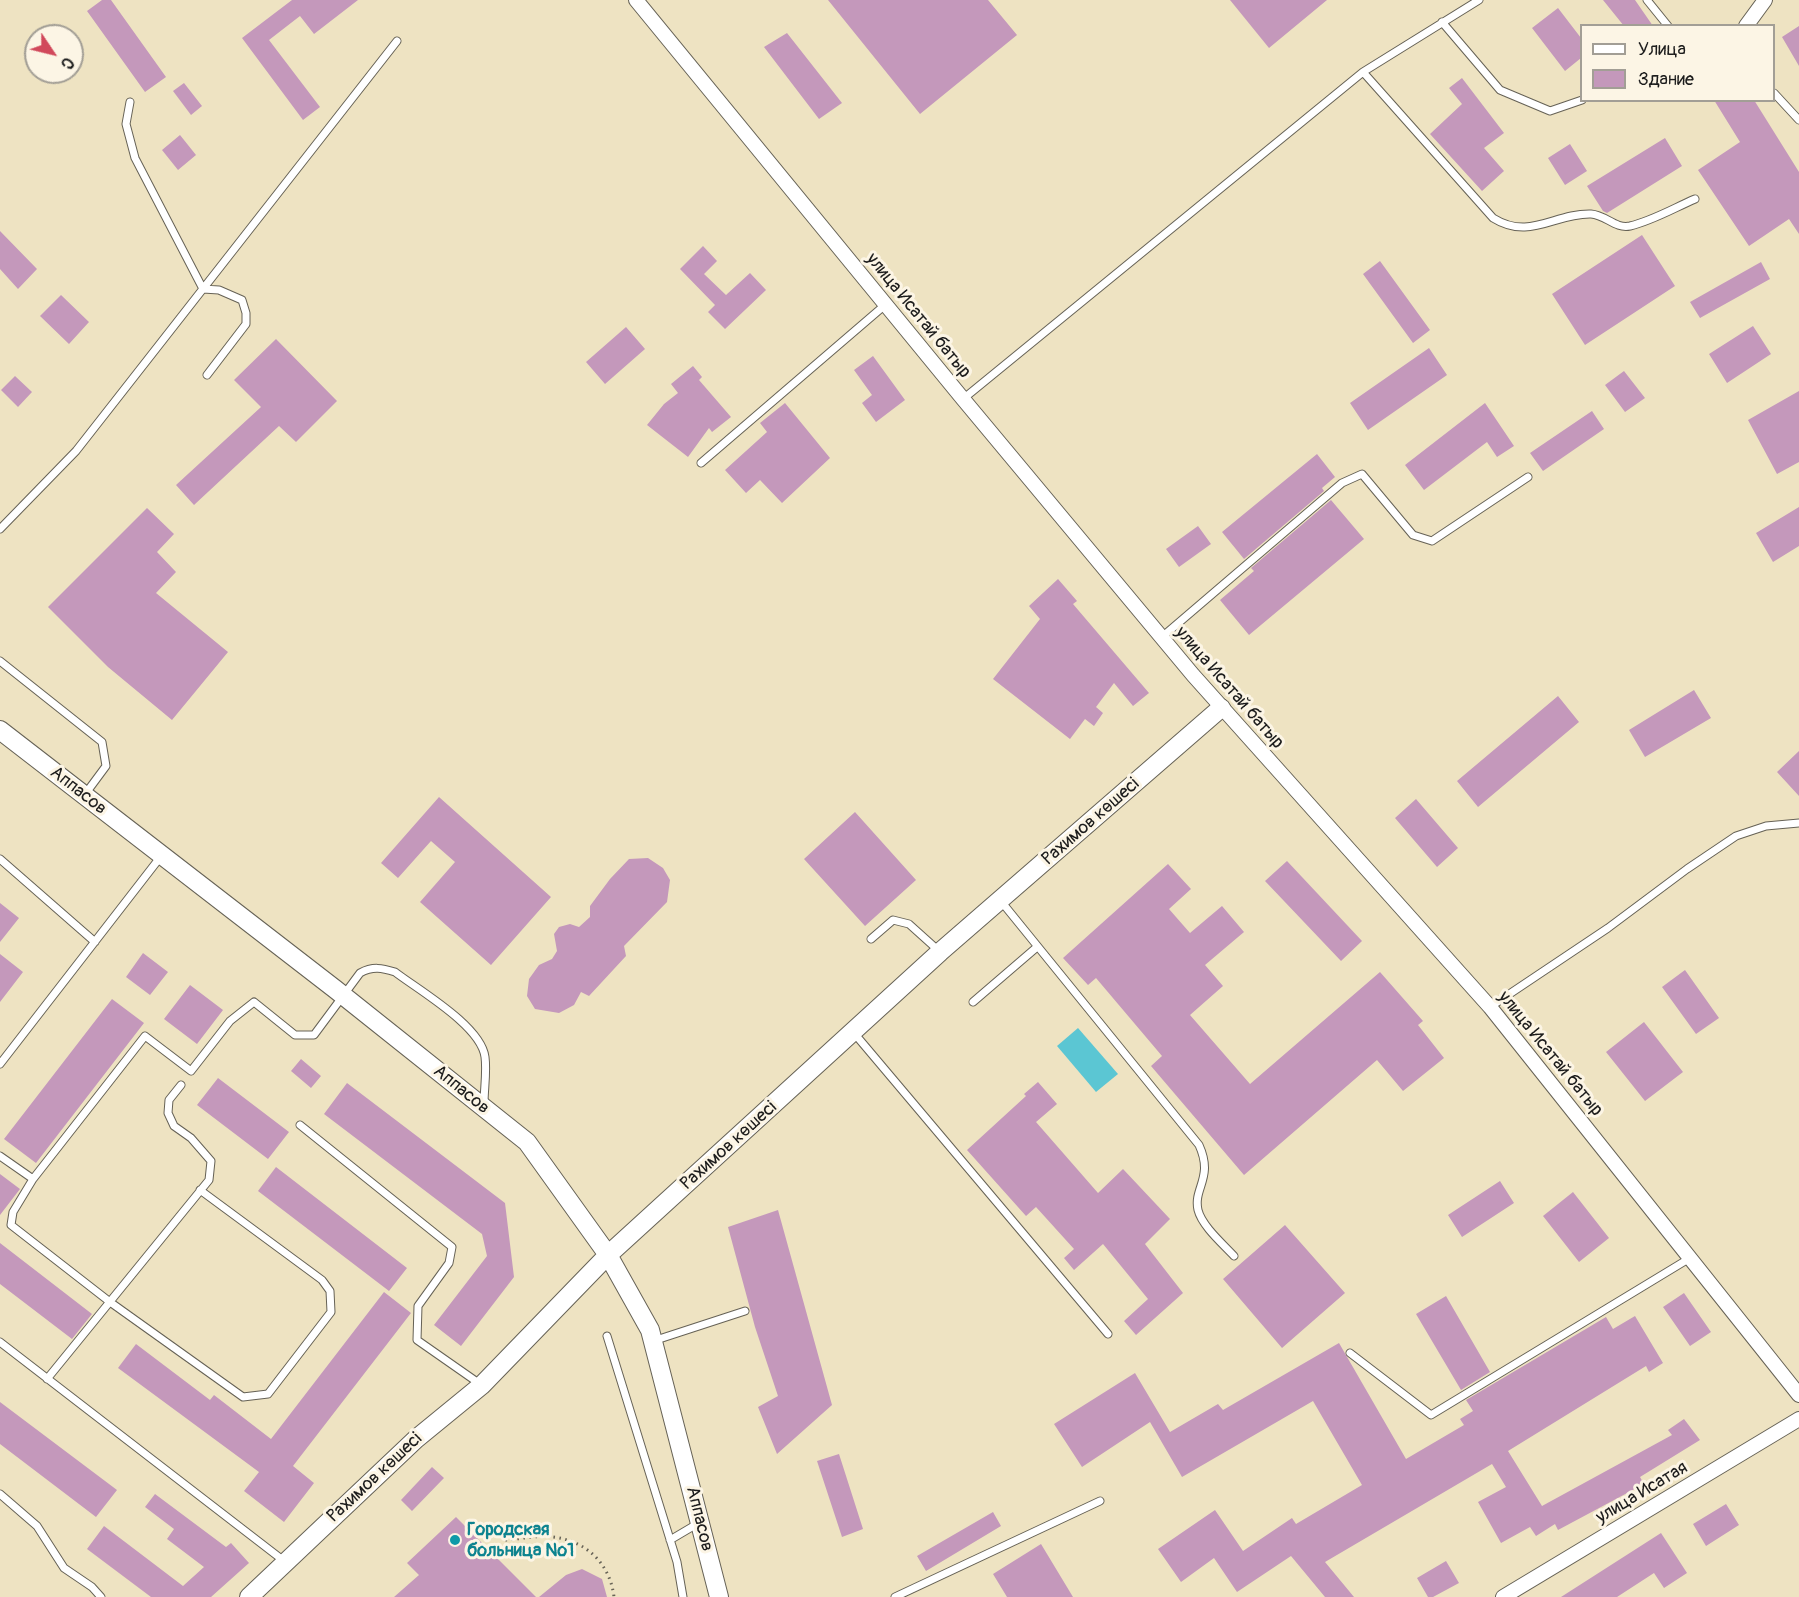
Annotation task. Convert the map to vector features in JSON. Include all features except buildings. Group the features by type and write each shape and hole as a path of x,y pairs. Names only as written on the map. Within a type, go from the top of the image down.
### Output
{"street":[{"path":"1747,24 1765,0"},
{"name":"улица Исатай батыр","path":"643,2 885,305 1221,708 1490,1007 1799,1395"},
{"name":"Рахимов көшесі","path":"249,1597 416,1439 482,1385 608,1255 940,952 1221,708"},
{"name":"Аппасов","path":"0,730 345,997 527,1142 608,1255 650,1330 719,1597"},
{"name":"улица Исатая","path":"1503,1597 1799,1419"}],"lane":[{"path":"963,399 1363,72 1479,0"},
{"path":"1647,0 1666,24"},
{"path":"1442,22 1500,90 1550,111 1580,100"},
{"path":"0,529 76,451 397,41"},
{"path":"1363,72 1492,218 1508,227 1532,226 1592,214 1619,227 1631,226 1695,199"},
{"path":"1775,95 1799,120"},
{"path":"130,102 126,124 135,158 203,289"},
{"path":"203,289 219,290 242,300 246,313 246,324 207,375"},
{"path":"701,463 885,305"},
{"path":"1162,637 1342,483 1362,474 1413,535 1432,541 1528,477"},
{"path":"0,661 102,742 106,766 84,795"},
{"path":"1490,1007 1608,928 1687,869 1736,836 1766,826 1799,823"},
{"path":"0,1064 162,855"},
{"path":"0,859 94,942"},
{"path":"1000,900 1199,1145 1206,1166 1197,1208 1200,1216 1234,1256"},
{"path":"871,939 893,921 909,924 940,952"},
{"path":"973,1002 1037,946"},
{"path":"200,1190 322,1281 330,1292 331,1312 268,1394 243,1397 110,1302 11,1225 13,1212 33,1179 145,1036 191,1071 230,1021 254,1002 295,1035 314,1035 345,997 360,973 369,968 382,968 395,972 468,1028 480,1041 485,1057 484,1108"},
{"path":"854,1032 1108,1334"},
{"path":"48,1378 209,1180 211,1161 191,1138 174,1126 168,1113 169,1100 181,1085"},
{"path":"300,1125 452,1247 449,1263 418,1306 417,1340 482,1385"},
{"path":"0,1156 33,1179"},
{"path":"1350,1353 1431,1415 1690,1258"},
{"path":"653,1341 745,1311"},
{"path":"607,1336 670,1540 683,1597"},
{"path":"0,1342 286,1562"},
{"path":"0,1494 37,1526 64,1568 92,1587 101,1597"},
{"path":"895,1597 1101,1501"},
{"path":"670,1540 700,1523"}],"path":[{"path":"493,1527 506,1540 552,1537 579,1543 600,1559 614,1597"}],"water":[{"path":"1078,1028 1118,1074 1096,1092 1057,1046"}],"place":[{"name":"Городская больница №1","path":"455,1540"}]}
